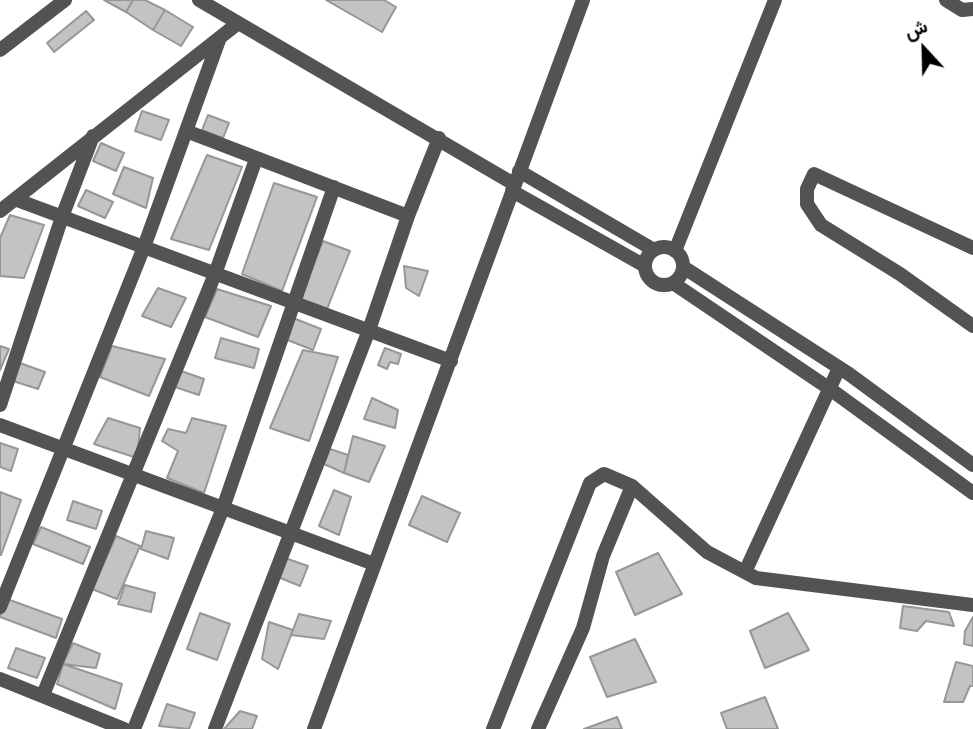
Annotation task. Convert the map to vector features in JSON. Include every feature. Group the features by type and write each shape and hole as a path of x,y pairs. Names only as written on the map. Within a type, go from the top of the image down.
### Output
{"street":[{"path":"0,50 65,0"},
{"path":"199,0 515,182 645,266 648,278 654,283 661,286 673,283 680,277 683,267"},
{"path":"314,729 583,0"},
{"path":"675,251 775,0"},
{"path":"946,0 962,9 973,9"},
{"path":"0,211 237,24"},
{"path":"0,607 144,247 219,40"},
{"path":"186,131 408,216"},
{"path":"0,405 62,217 94,135"},
{"path":"215,729 369,330 408,216 439,138"},
{"path":"43,695 215,274 256,159"},
{"path":"973,248 814,174 807,190 807,204 821,225 900,274 973,326"},
{"path":"515,182 654,250 669,248 675,251 683,267 839,368 973,465"},
{"path":"134,729 223,508 334,187"},
{"path":"17,200 451,361"},
{"path":"645,266 654,250"},
{"path":"673,283 830,388 973,493"},
{"path":"745,572 839,368"},
{"path":"0,425 374,564"},
{"path":"493,729 590,483 604,474 632,486 707,552 745,572 771,581 973,605"},
{"path":"538,729 583,628 603,556 632,486"},
{"path":"0,680 124,729"}],"building":[{"path":"104,0 133,0 126,12"},
{"path":"133,0 145,0 165,10 153,30 126,12"},
{"path":"326,0 384,0 396,7 382,32"},
{"path":"165,10 193,27 181,46 153,30"},
{"path":"86,11 94,20 54,52 47,43"},
{"path":"142,111 169,120 161,140 135,131"},
{"path":"208,115 229,123 223,138 202,130"},
{"path":"101,143 124,153 116,171 93,161"},
{"path":"207,155 242,167 209,250 171,239"},
{"path":"124,167 153,178 146,208 113,194"},
{"path":"274,183 317,197 282,291 242,274"},
{"path":"86,190 113,202 105,218 78,206"},
{"path":"10,215 44,225 24,278 0,276 0,238"},
{"path":"323,241 350,251 327,309 300,299"},
{"path":"404,266 428,271 419,296 406,288"},
{"path":"158,288 186,298 171,327 142,316"},
{"path":"217,289 271,306 258,337 205,317"},
{"path":"293,318 321,329 313,350 285,339"},
{"path":"221,338 259,349 254,368 215,358"},
{"path":"0,346 9,349 0,370"},
{"path":"112,346 165,359 149,396 100,377"},
{"path":"385,348 401,354 398,364 390,362 387,369 378,365"},
{"path":"303,350 338,357 309,441 270,428"},
{"path":"17,362 45,372 38,389 10,380"},
{"path":"181,371 204,379 199,395 175,387"},
{"path":"372,398 398,410 395,428 364,419"},
{"path":"108,418 140,428 137,458 94,444"},
{"path":"192,418 226,426 204,493 167,478 178,451 162,441 168,429 186,433"},
{"path":"353,436 385,446 369,482 344,473"},
{"path":"0,443 18,449 11,471 0,467"},
{"path":"330,449 348,455 344,473 324,464"},
{"path":"334,490 351,497 339,535 319,526"},
{"path":"0,492 21,500 1,555 0,555"},
{"path":"422,496 460,513 447,542 409,525"},
{"path":"73,501 102,511 96,529 67,520"},
{"path":"41,527 90,547 83,564 33,544"},
{"path":"146,531 174,538 168,559 141,549"},
{"path":"116,536 140,546 117,599 92,589"},
{"path":"658,553 682,594 635,615 616,572"},
{"path":"285,558 308,566 300,586 278,577"},
{"path":"125,585 155,593 151,612 118,604"},
{"path":"7,599 62,619 56,638 0,617"},
{"path":"903,606 949,612 954,626 926,621 917,631 900,628"},
{"path":"200,613 230,624 217,660 187,649"},
{"path":"788,613 809,650 765,668 750,631"},
{"path":"299,614 331,621 324,639 291,635"},
{"path":"973,617 973,646 964,644 965,631"},
{"path":"269,622 293,630 278,669 262,659"},
{"path":"635,639 656,682 607,697 590,657"},
{"path":"73,643 100,654 96,668 63,664"},
{"path":"16,648 45,658 37,678 8,668"},
{"path":"956,662 973,666 973,686 970,686 963,702 944,702"},
{"path":"63,664 122,684 115,709 57,684"},
{"path":"765,697 778,729 727,729 721,713"},
{"path":"167,704 195,713 189,729 159,726"},
{"path":"240,711 257,716 252,729 224,729"},
{"path":"617,717 622,729 584,729"}]}
